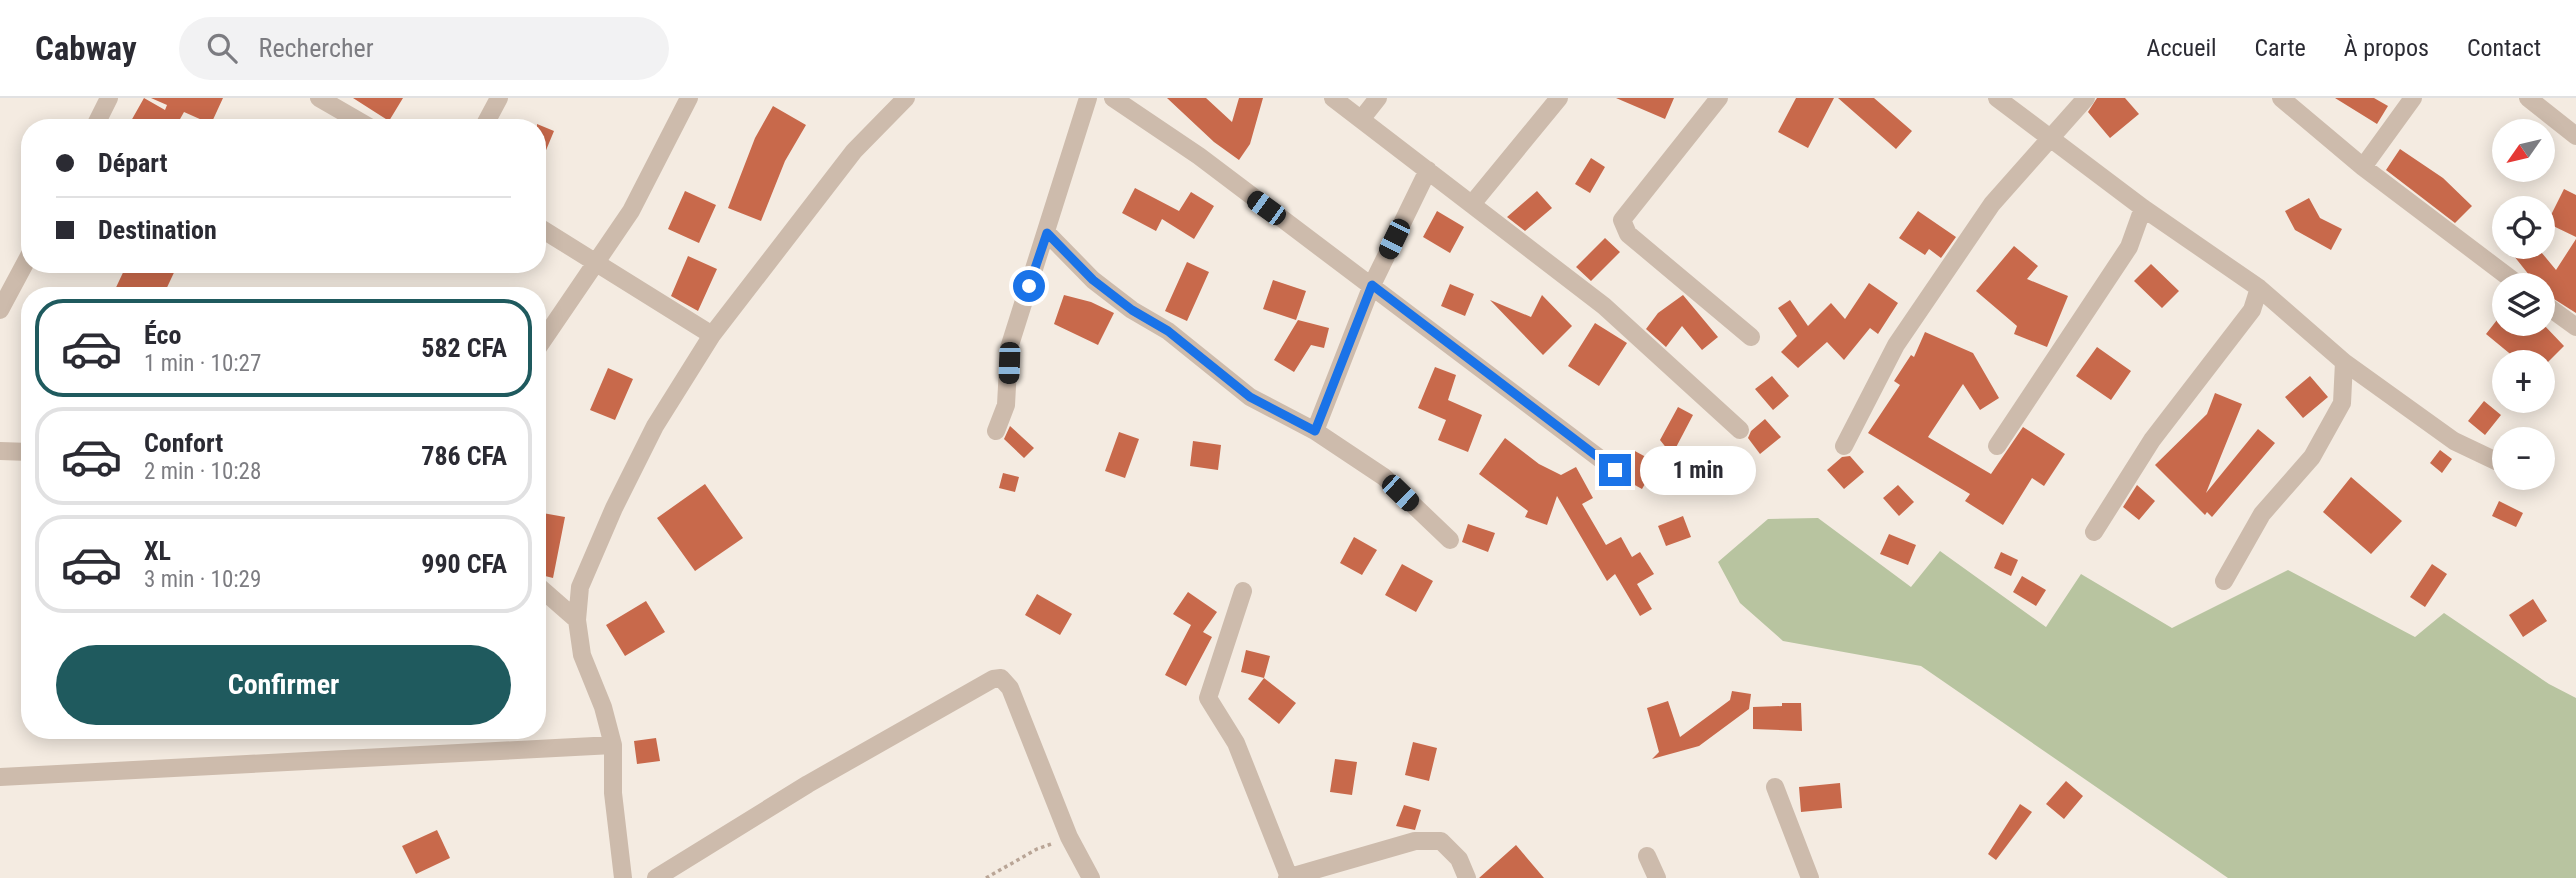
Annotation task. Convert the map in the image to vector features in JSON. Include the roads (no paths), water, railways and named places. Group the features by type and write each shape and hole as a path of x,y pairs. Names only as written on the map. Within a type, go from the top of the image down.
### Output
{"street":[{"path":"98,119 109,98"},
{"path":"320,98 356,119"},
{"path":"488,119 499,98"},
{"path":"546,336 631,211 689,98"},
{"path":"623,878 613,793 613,745 603,707 583,655 577,620 580,587 614,508 655,426 712,335 854,151 906,98"},
{"path":"996,431 1006,405 1009,348 1088,98"},
{"path":"1114,98 1199,156 1244,193 1372,285 1615,470"},
{"path":"1333,98 1363,117 1604,306 1740,430"},
{"path":"1363,117 1378,98"},
{"path":"1472,204 1559,98"},
{"path":"1719,98 1622,220 1628,234 1751,337"},
{"path":"1997,98 2143,208 2259,288 2344,362 2454,441 2492,459"},
{"path":"1844,446 1896,345 1992,204 2086,98"},
{"path":"2281,98 2363,167 2503,273"},
{"path":"2363,167 2413,98"},
{"path":"2528,98 2576,136"},
{"path":"1315,431 1372,285 1428,170"},
{"path":"1997,446 2129,247 2143,208"},
{"path":"546,231 712,335"},
{"path":"1047,233 1093,280 1132,310 1168,331 1250,397 1315,431 1384,477 1450,540"},
{"path":"0,310 21,271"},
{"path":"2095,532 2151,440 2252,310 2259,288"},
{"path":"2555,312 2576,327"},
{"path":"2224,582 2262,514 2312,457 2342,403 2344,362"},
{"path":"0,451 21,452"},
{"path":"1243,591 1208,698 1236,743 1288,878 1415,841 1441,841 1459,859 1467,878"},
{"path":"546,593 577,620"},
{"path":"656,878 808,784 993,679 1001,678 1010,688 1069,838 1091,878"},
{"path":"0,777 613,745"},
{"path":"1775,788 1810,878"},
{"path":"1647,856 1657,878"}]}
